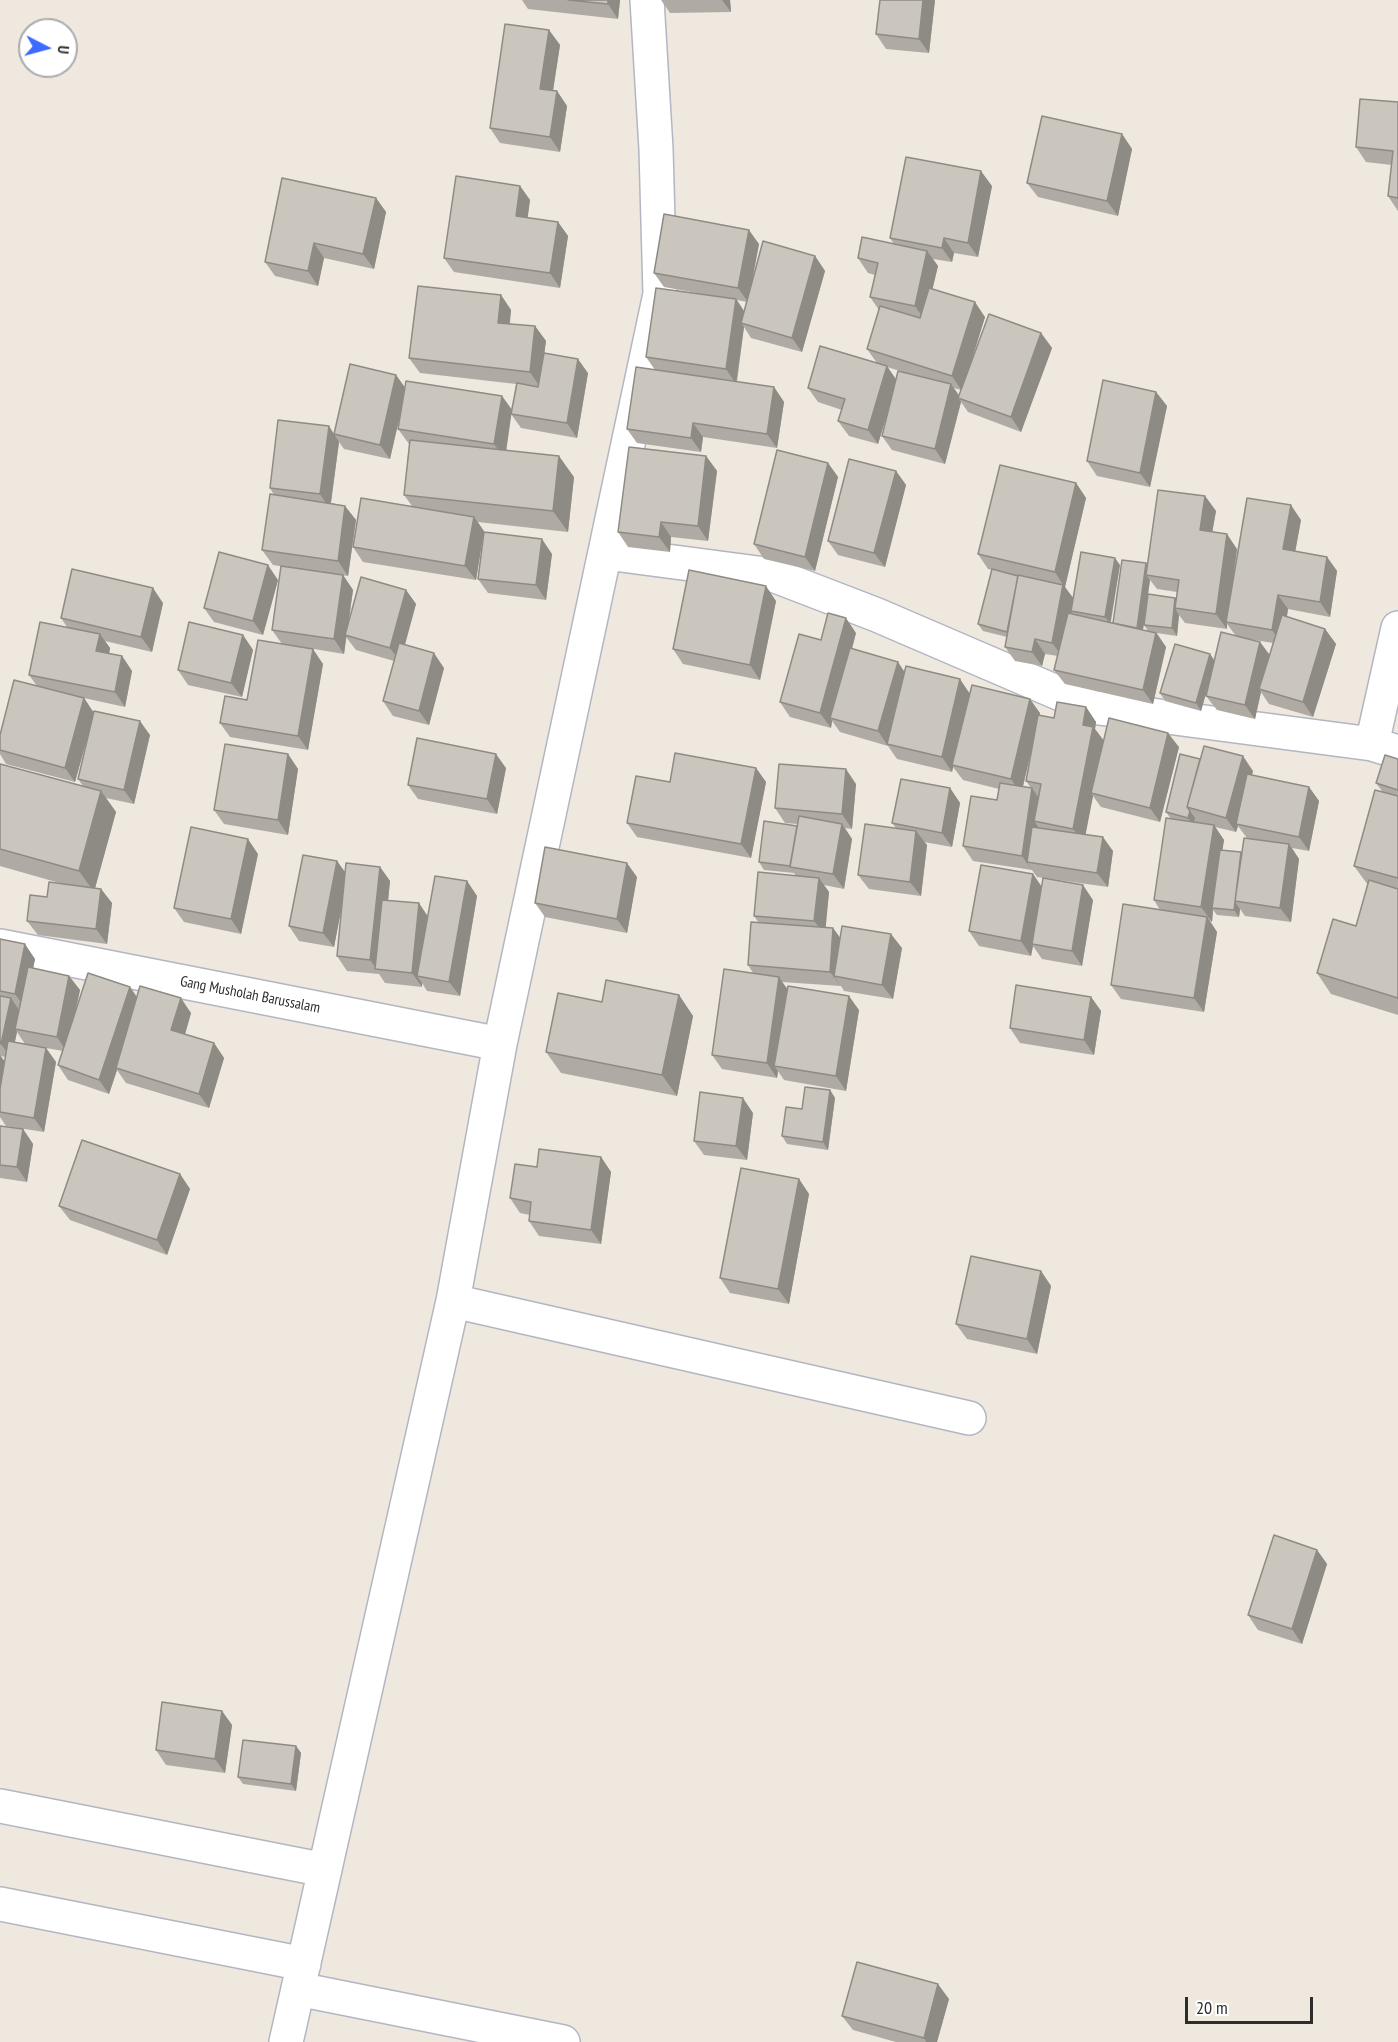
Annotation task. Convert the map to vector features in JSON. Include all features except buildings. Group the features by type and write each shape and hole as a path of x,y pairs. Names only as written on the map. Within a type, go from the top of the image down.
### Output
{"street":[{"path":"286,2042 453,1301 500,1044 660,294 656,148 647,0"},
{"path":"606,554 773,575 878,615 1091,707 1385,748 1398,628"},
{"name":"Gang Musholah Barussalam","path":"0,946 500,1044"},
{"path":"453,1301 969,1418"},
{"path":"0,1806 325,1870"},
{"path":"0,1904 563,2042"}]}
